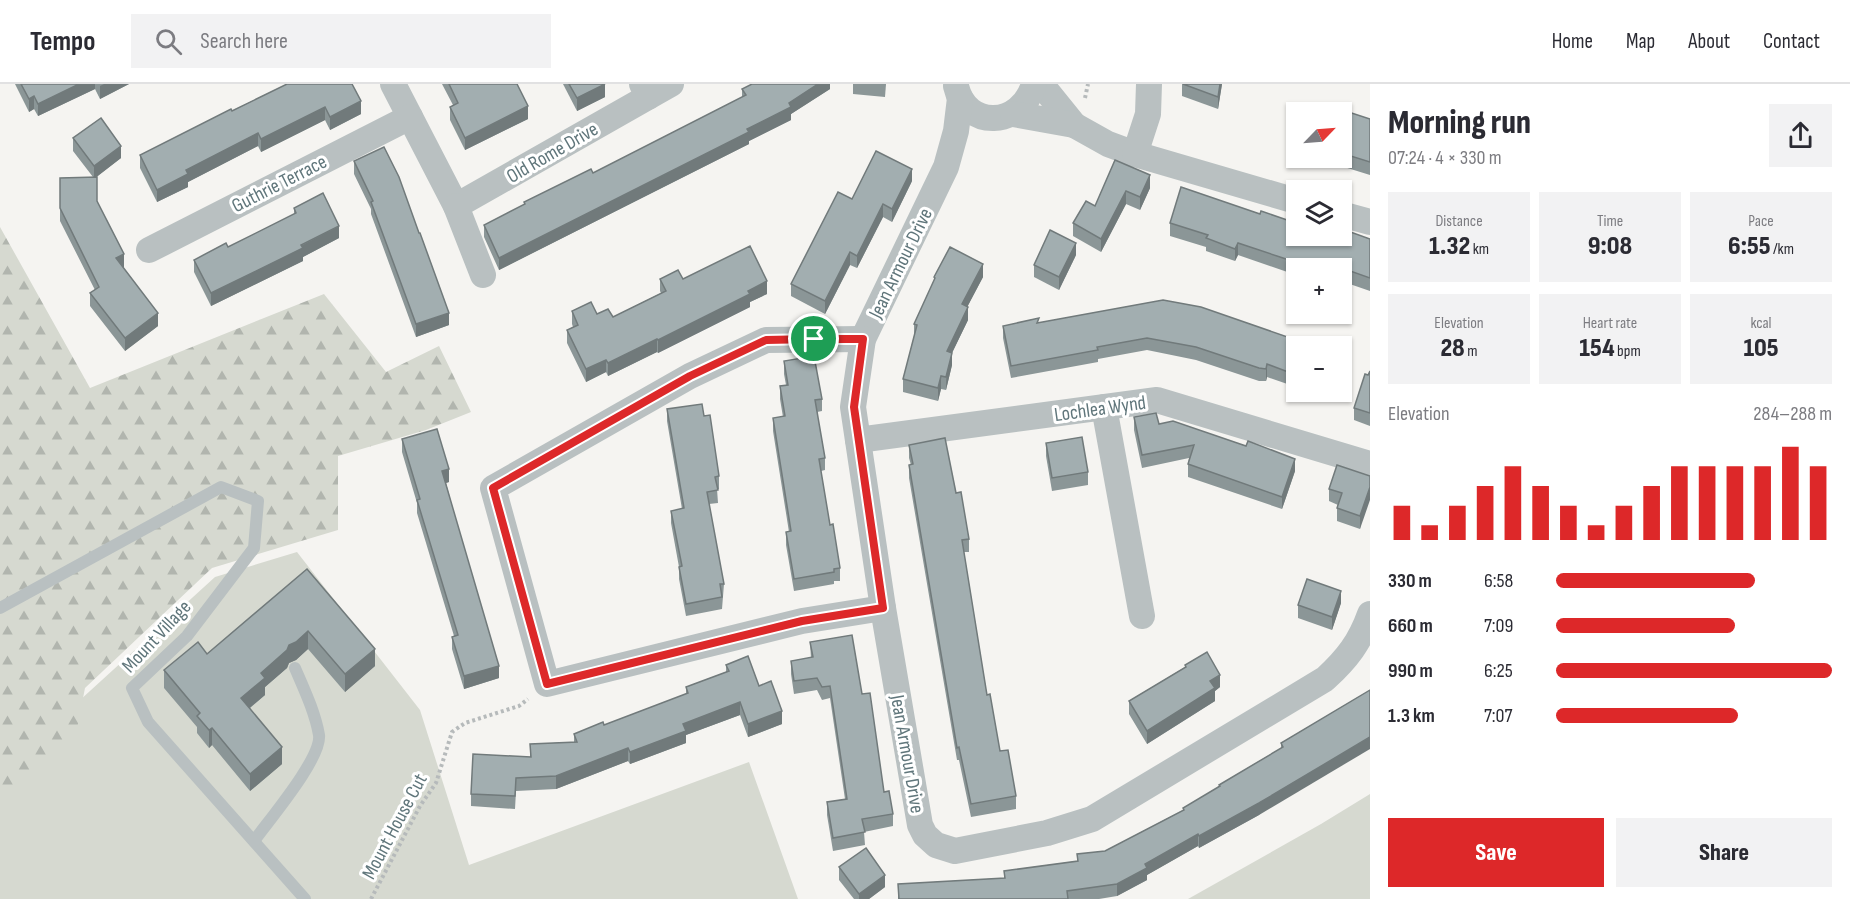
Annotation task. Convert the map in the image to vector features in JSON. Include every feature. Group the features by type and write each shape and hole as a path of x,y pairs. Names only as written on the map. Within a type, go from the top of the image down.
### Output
{"street":[{"path":"393,84 456,206 483,275"},
{"name":"Old Rome Drive","path":"456,206 645,90 671,84"},
{"name":"Jean Armour Drive","path":"946,167 973,136 1022,108 1034,84"},
{"path":"1041,84 1074,125"},
{"path":"1135,154 1148,114 1149,84"},
{"path":"957,89 969,108 984,117 1007,115 1074,125 1108,144 1135,154 1286,198"},
{"name":"Jean Armour Drive","path":"957,89 956,131 946,167 863,339 854,407 883,608 920,825 925,835 936,845 954,851 1047,833 1092,819 1325,679 1347,659 1370,614"},
{"name":"Guthrie Terrace","path":"149,250 410,117"},
{"path":"1352,217 1370,222"},
{"path":"863,339 766,340 690,376 493,488 547,684 802,621 883,608"},
{"name":"Lochlea Wynd","path":"858,440 1157,400 1370,464"},
{"path":"1104,407 1142,616"}],"lane":[{"name":"Mount Village","path":"0,608 220,487 258,501 254,548 187,636 132,688 148,722 305,899"},
{"path":"254,841 311,763 319,737 311,707 295,668"}],"path":[{"name":"Mount House Cut","path":"371,899 420,806 436,783 452,732 465,723 519,706 547,684"}],"green space":[{"path":"0,227 90,388 324,294 386,372 439,346 471,412 426,430 338,456 338,530 212,568 85,688 76,734 0,812"},
{"path":"297,552 420,710 469,865 749,762 798,899 0,899 0,773 215,577"},
{"path":"1370,794 1370,899 1188,899 1321,824"}],"building":[{"path":"21,84 79,84 38,104 34,96 29,99"},
{"path":"287,84 352,84 361,101 330,117 325,107 261,139 258,133 186,170 188,174 157,190 140,155 231,109 232,111"},
{"path":"449,84 517,84 528,106 465,138 450,107 458,103"},
{"path":"569,84 605,84 577,98"},
{"path":"752,84 818,84 789,103 791,107 747,129 749,132 499,258 484,225 525,204 524,202 591,169 593,173 746,95 742,89"},
{"path":"1183,84 1220,84 1218,97"},
{"path":"1352,113 1370,119 1370,162 1352,156"},
{"path":"101,118 121,146 94,166 73,138"},
{"path":"384,147 399,177 449,313 416,324 371,202 373,201 354,161"},
{"path":"876,151 912,169 892,209 883,204 857,256 850,252 825,301 791,284 838,192 852,199"},
{"path":"1115,160 1150,175 1140,197 1126,191 1101,239 1073,223 1086,201 1095,206"},
{"path":"97,177 97,201 124,254 116,258 158,313 125,338 90,293 99,287 60,208 60,178"},
{"path":"1181,187 1260,214 1261,211 1286,220 1286,246 1352,246 1352,233 1370,239 1370,278 1352,272 1352,258 1286,259 1238,243 1235,249 1206,238 1208,235 1170,223"},
{"path":"323,193 339,226 301,245 303,248 211,293 194,260 226,243 228,247 296,213 294,208"},
{"path":"1050,230 1076,243 1059,277 1034,265"},
{"path":"750,246 767,281 748,291 750,294 608,363 606,360 586,369 567,330 578,325 572,311 591,302 597,314 608,309 613,317 666,291 660,279 678,270 683,279"},
{"path":"950,247 983,264 962,304 968,307 947,351 952,353 946,377 941,376 938,388 903,379 917,325 914,324"},
{"path":"1163,300 1201,307 1286,336 1286,371 1267,364 1266,369 1259,368 1196,347 1147,338 1097,347 1098,350 1011,366 1003,326 1039,318 1037,323"},
{"path":"814,356 822,399 815,400 825,458 819,459 840,568 834,569 834,572 794,579 786,532 791,531 773,418 785,416 780,386 788,385 784,361"},
{"path":"1370,371 1370,413 1354,408 1365,374 1368,375"},
{"path":"702,404 704,416 710,415 719,476 715,477 718,490 707,492 724,584 720,584 722,597 686,604 679,567 682,566 671,511 684,508 667,409"},
{"path":"1156,413 1159,424 1173,421 1246,446 1248,441 1295,459 1282,497 1188,464 1194,445 1142,455 1134,417"},
{"path":"437,429 449,469 442,471 499,666 464,676 452,637 458,635 417,500 420,499 402,439"},
{"path":"1082,437 1088,472 1052,478 1046,443"},
{"path":"945,438 956,493 961,492 969,539 962,540 987,695 990,694 1000,751 1008,750 1016,796 971,804 959,747 957,748 909,465 913,464 909,445"},
{"path":"1337,465 1370,476 1370,487 1360,516 1337,508 1342,493 1329,489"},
{"path":"307,569 375,649 345,674 308,631 289,645 287,650 261,673 265,678 241,698 282,747 250,774 212,728 209,730 197,716 200,713 164,670 198,642 207,654"},
{"path":"1307,579 1341,591 1332,617 1298,605"},
{"path":"852,635 862,694 870,693 884,792 889,791 893,814 862,819 865,832 833,838 827,802 847,799 830,686 822,687 817,678 794,681 791,661 813,657 810,642"},
{"path":"1207,652 1220,675 1210,681 1215,688 1147,731 1129,701"},
{"path":"748,656 759,686 771,681 782,711 748,724 740,702 683,724 686,731 630,752 628,748 556,776 516,778 515,796 471,794 473,754 531,757 530,744 577,742 574,734 688,693 686,687 729,671 726,665"},
{"path":"1370,690 1370,737 1259,803 1145,864 1147,868 1117,884 1067,891 1068,899 899,899 898,884 1005,878 1004,871 1078,861 1077,854 1105,851 1184,810 1183,808 1219,785 1283,747 1281,743"},
{"path":"866,848 885,875 859,894 839,867"}],"route":[{"path":"814,339 863,339 854,407 883,608 802,621 547,684 493,488 690,376 766,340 814,339"}]}
